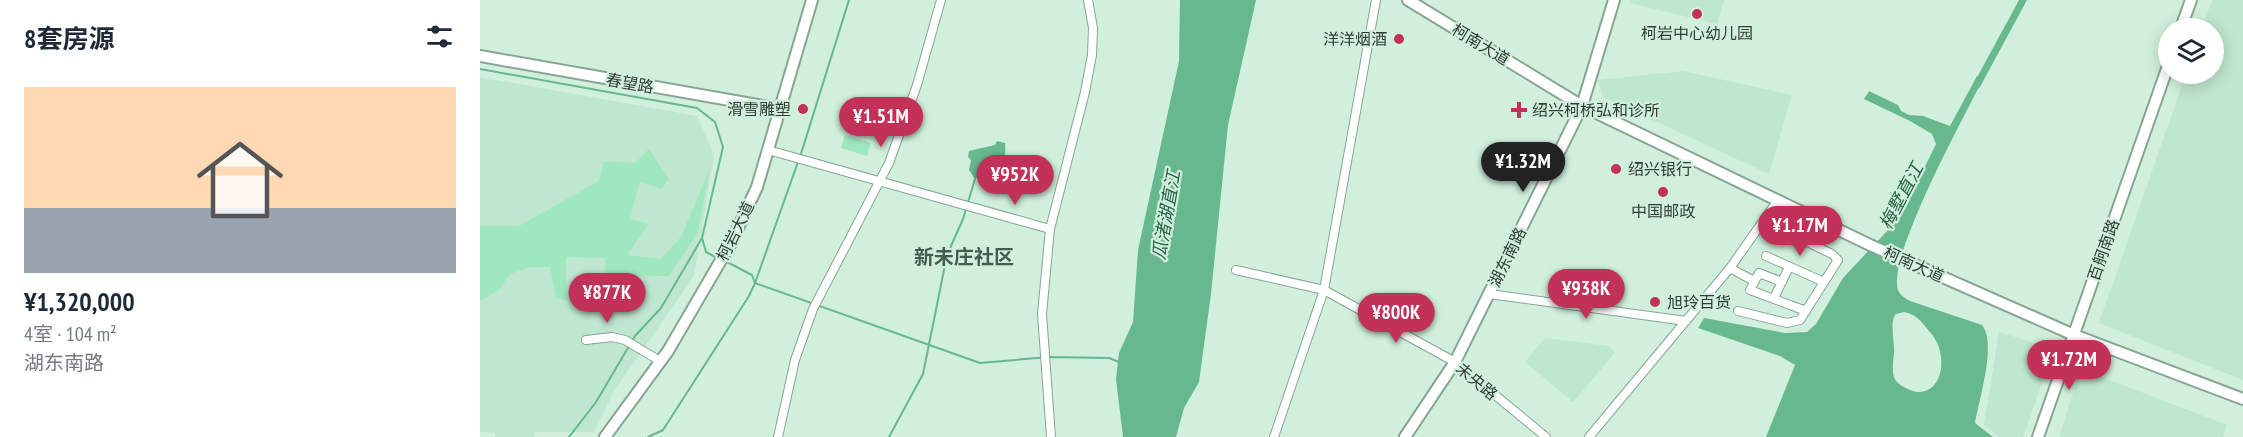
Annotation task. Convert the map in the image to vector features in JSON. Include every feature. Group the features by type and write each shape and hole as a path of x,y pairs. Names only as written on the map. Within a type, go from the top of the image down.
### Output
{"street":[{"name":"柯岩大道","path":"605,437 660,362 710,281 757,187 812,0"},
{"path":"778,437 795,360 813,309 889,163 917,85 941,0"},
{"path":"1051,437 1042,314 1050,229 1085,93 1092,55 1093,28 1088,0"},
{"path":"1274,437 1324,290 1376,0"},
{"name":"柯南大道","path":"1408,0 1582,106 1870,244 2074,335 2243,399"},
{"name":"湖东南路","path":"1405,437 1455,362 1582,106 1614,0"},
{"path":"2185,18 2192,0"},
{"name":"春望路","path":"480,56 780,109"},
{"name":"百舸南路","path":"2038,437 2162,84"},
{"path":"768,150 1050,229"},
{"path":"1589,437 1730,268 1778,200"},
{"path":"1738,311 1787,323 1800,320 1838,260 1832,254 1777,226"},
{"path":"1766,256 1824,282"},
{"path":"1774,298 1789,267"},
{"path":"1730,268 1754,280"},
{"name":"未央路","path":"1236,270 1324,290 1455,362 1546,437"},
{"path":"1782,282 1759,273 1750,290 1806,311"},
{"path":"1489,294 1686,321"},
{"path":"586,340 612,336 625,340 660,362"}],"shaded area":[{"name":"柯岩中心幼儿园","path":"1631,0 1724,0 1717,24 1630,3"},
{"path":"2212,0 2243,0 2243,380 2099,323 2183,84 2224,84 2224,18 2206,18"},
{"path":"1683,71 1792,95 1769,174 1603,97 1598,80"},
{"path":"480,77 697,116 714,155 694,276 614,391 594,432 534,432 534,437 495,437 495,433 480,432"},
{"path":"845,135 871,143 867,156 841,148"},
{"path":"649,149 669,179 661,189 640,181 630,219 649,224 627,255 661,259 681,237 709,171 698,232 669,276 606,275 605,258 566,257 566,300 556,298 550,267 529,267 510,274 498,291 480,301 480,226 519,226 599,181 604,161 635,163"},
{"path":"1999,332 2054,349 2023,437 1999,437 1984,425"},
{"path":"1545,338 1609,346 1615,353 1573,402 1525,362"},
{"path":"2081,369 2227,425 2223,437 2059,437"}],"water":[{"name":"瓜渚湖直江","path":"1180,0 1256,0 1228,125 1211,294 1199,382 1184,408 1176,437 1123,437 1116,379 1119,353 1133,322 1138,250 1179,61"},
{"path":"1977,76 1983,79 1938,167 1914,221 1900,260 1897,287 1901,294 1910,301 1982,325 1988,345 1983,387 1975,423 1993,437 1766,437 1795,365 1780,356 1698,328 1704,318 1785,333 1807,332 1816,324 1843,278 1890,228 1910,197 1936,144 1932,134 1864,99 1869,91 1898,105 1901,111 1909,115 1923,116 1950,126","holes":["1904,312 1918,319 1926,328 1937,342 1941,354 1939,377 1926,391 1916,392 1904,387 1894,377 1893,322 1896,314"]},
{"path":"997,141 1005,143 1002,162 975,179 969,170 971,160 968,157 969,151 995,145"}],"waterway":[{"path":"800,157 849,0"},
{"name":"梅墅直江","path":"1977,85 2023,0"},
{"path":"480,69 697,108 715,122 723,147 702,238 706,252 717,258"},
{"path":"798,162 755,283 980,363 1049,357 1109,358 1119,362"},
{"path":"889,437 923,374 947,255 963,219 975,179"},
{"path":"569,437 596,402 635,336 661,308 702,238"},
{"path":"648,437 663,430 749,296 755,283 752,275 725,261"}],"place":[{"name":"柯岩中心幼儿园","path":"1697,14"},
{"name":"洋洋烟酒","path":"1399,39"},
{"name":"滑雪雕塑","path":"803,109"},
{"name":"绍兴柯桥弘和诊所","path":"1519,110"},
{"name":"绍兴银行","path":"1616,169"},
{"name":"中国邮政","path":"1663,192"},
{"name":"旭玲百货","path":"1655,302"}],"district":[{"name":"新未庄社区","path":"964,257"}]}
